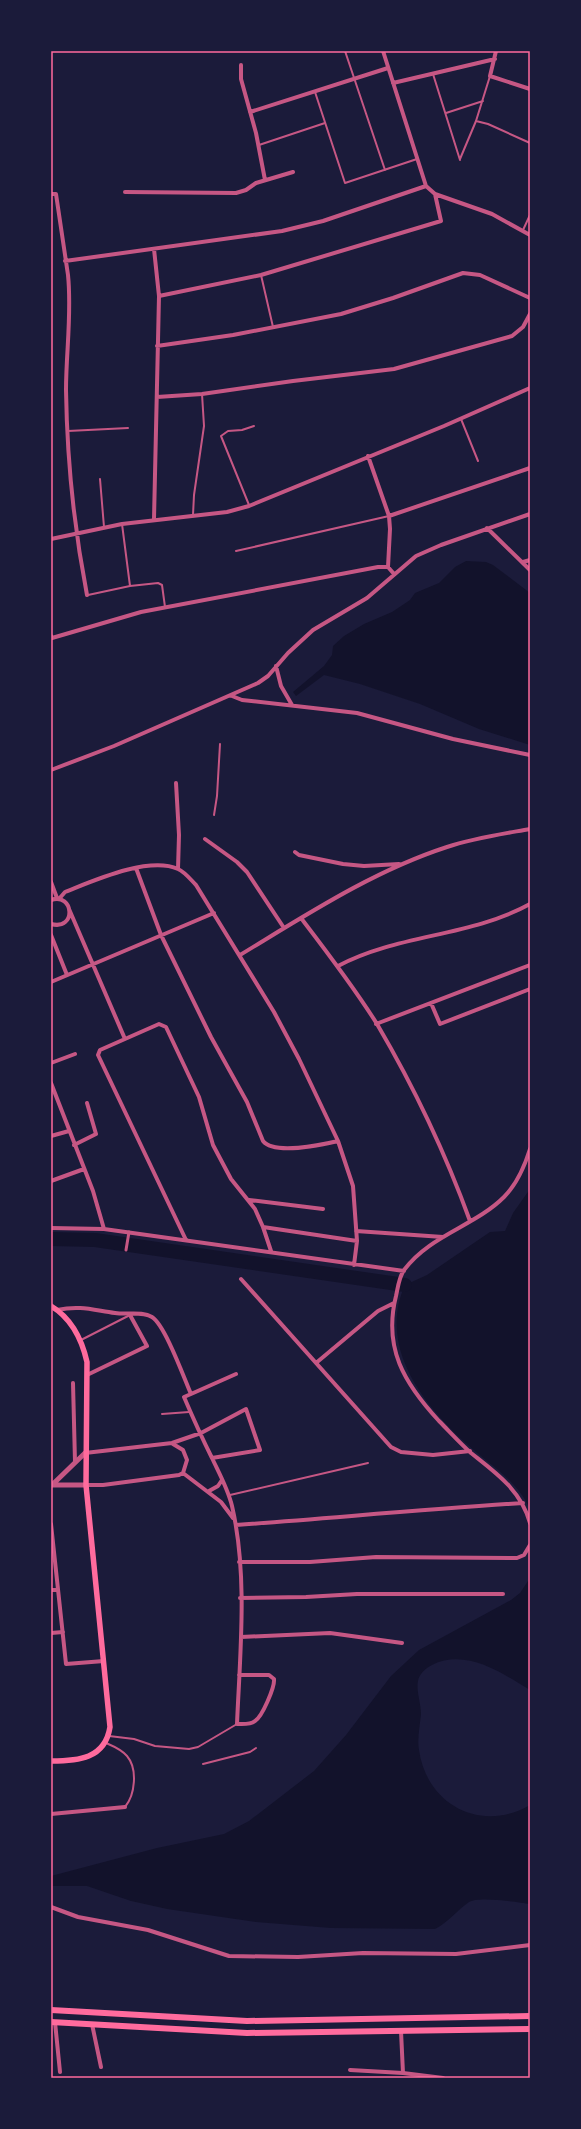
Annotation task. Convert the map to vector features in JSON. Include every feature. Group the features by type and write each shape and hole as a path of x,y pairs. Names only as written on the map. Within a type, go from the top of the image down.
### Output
{"main road":[{"path":"51,1306 67,1319 80,1341 86,1357 86,1485 110,1717 109,1736 106,1743 91,1755 77,1760 51,1761"},
{"path":"51,2010 247,2021 530,2016"},
{"path":"53,2022 247,2033 530,2029"}],"street":[{"path":"382,51 426,186 435,194 492,214 530,235"},
{"path":"496,51 490,76 530,89"},
{"path":"393,83 495,59"},
{"path":"241,66 241,79 259,145 265,180"},
{"path":"250,112 388,68"},
{"path":"126,192 236,193 265,180 293,172"},
{"path":"65,261 302,227 426,186"},
{"path":"51,194 56,194 68,276 69,320 66,391 68,431 75,533 87,595"},
{"path":"159,296 261,275 441,220 435,194"},
{"path":"154,249 159,296 154,519"},
{"path":"158,346 190,342 340,314 393,298 463,273 480,275 530,298"},
{"path":"157,397 202,394 300,380 394,369 512,336 523,327 530,314"},
{"path":"51,539 122,524 154,519 227,512 249,506 461,419 530,388"},
{"path":"368,456 389,516 390,529 388,567 394,574"},
{"path":"389,516 530,468"},
{"path":"51,770 108,749 199,708 232,696 258,683 268,676 300,641 313,630 367,598 416,556 487,528 530,514"},
{"path":"487,528 530,570"},
{"path":"523,562 530,560"},
{"path":"51,637 165,607 388,567"},
{"path":"276,666 281,686 292,705"},
{"path":"232,696 242,700 357,713 453,739 530,756"},
{"path":"176,783 179,835 178,869"},
{"path":"240,955 321,906 401,864 464,842 530,830"},
{"path":"204,839 237,862 247,872 284,928"},
{"path":"295,852 299,855 322,861 343,864 364,866 401,864"},
{"path":"51,900 58,898 65,892 107,875 136,868 164,866 178,869 196,885 240,955 299,1059 338,1141 353,1186 357,1242 354,1264"},
{"path":"136,868 161,935 211,1037 247,1102 266,1144 275,1148 307,1147 338,1141"},
{"path":"51,882 58,898 64,901 70,909 125,1039"},
{"path":"51,895 52,887"},
{"path":"338,966 365,953 408,940 476,926 516,912 530,904"},
{"path":"51,924 56,926 65,922 70,914 70,909"},
{"path":"51,982 214,912"},
{"path":"301,918 338,966 376,1024 441,1145 470,1221"},
{"path":"51,935 67,975"},
{"path":"376,1024 530,965"},
{"path":"431,1002 440,1024 530,989"},
{"path":"186,1240 98,1059 100,1050 159,1024 166,1027 199,1097 213,1145 231,1178 249,1200 263,1227 271,1251"},
{"path":"51,1063 75,1054"},
{"path":"51,1083 98,1205 104,1229"},
{"path":"74,1145 96,1134 87,1103"},
{"path":"51,1136 69,1131"},
{"path":"530,1149 517,1179 505,1196 483,1214 428,1247 404,1271 394,1303 392,1335 395,1354 401,1371 420,1399 470,1451 503,1478 523,1503 530,1523"},
{"path":"51,1181 84,1169"},
{"path":"249,1200 323,1209"},
{"path":"263,1227 357,1242"},
{"path":"51,1228 104,1229 129,1232 404,1271"},
{"path":"356,1231 443,1237"},
{"path":"126,1250 129,1232"},
{"path":"241,1279 391,1447 401,1452 434,1455 470,1451"},
{"path":"316,1363 378,1311 394,1303"},
{"path":"57,1310 78,1306 130,1315 147,1315 158,1322 191,1394"},
{"path":"87,1375 147,1346 130,1315"},
{"path":"236,1374 184,1397 222,1480 228,1495 236,1525 239,1562 241,1637 239,1675 237,1724 250,1724 257,1720 274,1683 274,1679 269,1675 239,1675"},
{"path":"73,1383 75,1462"},
{"path":"52,1485 85,1453 172,1443 201,1433 246,1409 260,1450 212,1458"},
{"path":"52,1485 86,1485 173,1477 183,1472 187,1460 186,1455 179,1447 172,1443"},
{"path":"183,1472 221,1502 234,1519"},
{"path":"209,1491 218,1486 222,1480"},
{"path":"236,1525 322,1519 365,1513 523,1503"},
{"path":"51,1524 66,1664 104,1661"},
{"path":"239,1562 310,1562 376,1557 517,1558 524,1554 529,1547"},
{"path":"51,1590 58,1590"},
{"path":"240,1598 363,1594 503,1594"},
{"path":"51,1632 63,1632"},
{"path":"241,1637 330,1633 402,1642"},
{"path":"51,1814 125,1807"},
{"path":"51,1907 78,1917 148,1930 229,1956 298,1957 363,1953 456,1954 530,1945"},
{"path":"53,2022 60,2072"},
{"path":"92,2024 101,2067"},
{"path":"401,2031 403,2073"},
{"path":"350,2070 403,2073 443,2078"}],"lane":[{"path":"345,51 385,170"},
{"path":"433,74 460,160 476,122 490,76"},
{"path":"315,92 345,182 417,159"},
{"path":"445,113 483,101"},
{"path":"476,122 488,124 530,143"},
{"path":"259,145 325,123"},
{"path":"523,230 530,215"},
{"path":"261,275 273,327"},
{"path":"193,515 196,474 204,426 202,394"},
{"path":"461,419 478,461"},
{"path":"249,506 221,436 228,431 242,430 254,426"},
{"path":"68,431 128,428"},
{"path":"100,479 104,527"},
{"path":"236,552 389,516"},
{"path":"122,524 130,586"},
{"path":"87,595 130,586 160,583 163,589 165,607"},
{"path":"214,815 217,796 220,744"},
{"path":"80,1341 130,1315"},
{"path":"162,1414 190,1412"},
{"path":"228,1495 368,1463"},
{"path":"109,1736 129,1738 160,1746 189,1750 198,1747 237,1724"},
{"path":"106,1743 120,1749 132,1765 133,1792 125,1807"},
{"path":"203,1764 250,1752 256,1748"}],"shaded area":[{"path":"466,561 486,562 493,565 530,593 530,745 479,729 420,704 360,684 324,675 296,696 293,692 324,666 332,655 333,646 344,636 364,624 392,612 410,600 415,593 439,583 455,567"},
{"path":"530,1189 530,1510 519,1491 511,1482 468,1445 421,1394 401,1353 397,1331 398,1308 405,1285 427,1275 490,1232 505,1231 513,1213"},
{"path":"530,1578 530,1690 496,1670 471,1661 458,1659 445,1660 430,1666 423,1672 418,1681 421,1714 418,1746 424,1770 433,1786 445,1799 460,1809 476,1815 494,1816 512,1813 530,1805 530,1904 498,1900 474,1900 469,1902 435,1929 331,1928 256,1922 167,1909 131,1901 87,1886 51,1886 51,1876 157,1848 224,1834 249,1821 314,1771 346,1735 391,1676 419,1650 511,1600 520,1593"}],"waterway":[{"path":"51,1239 95,1240 405,1285"}]}
